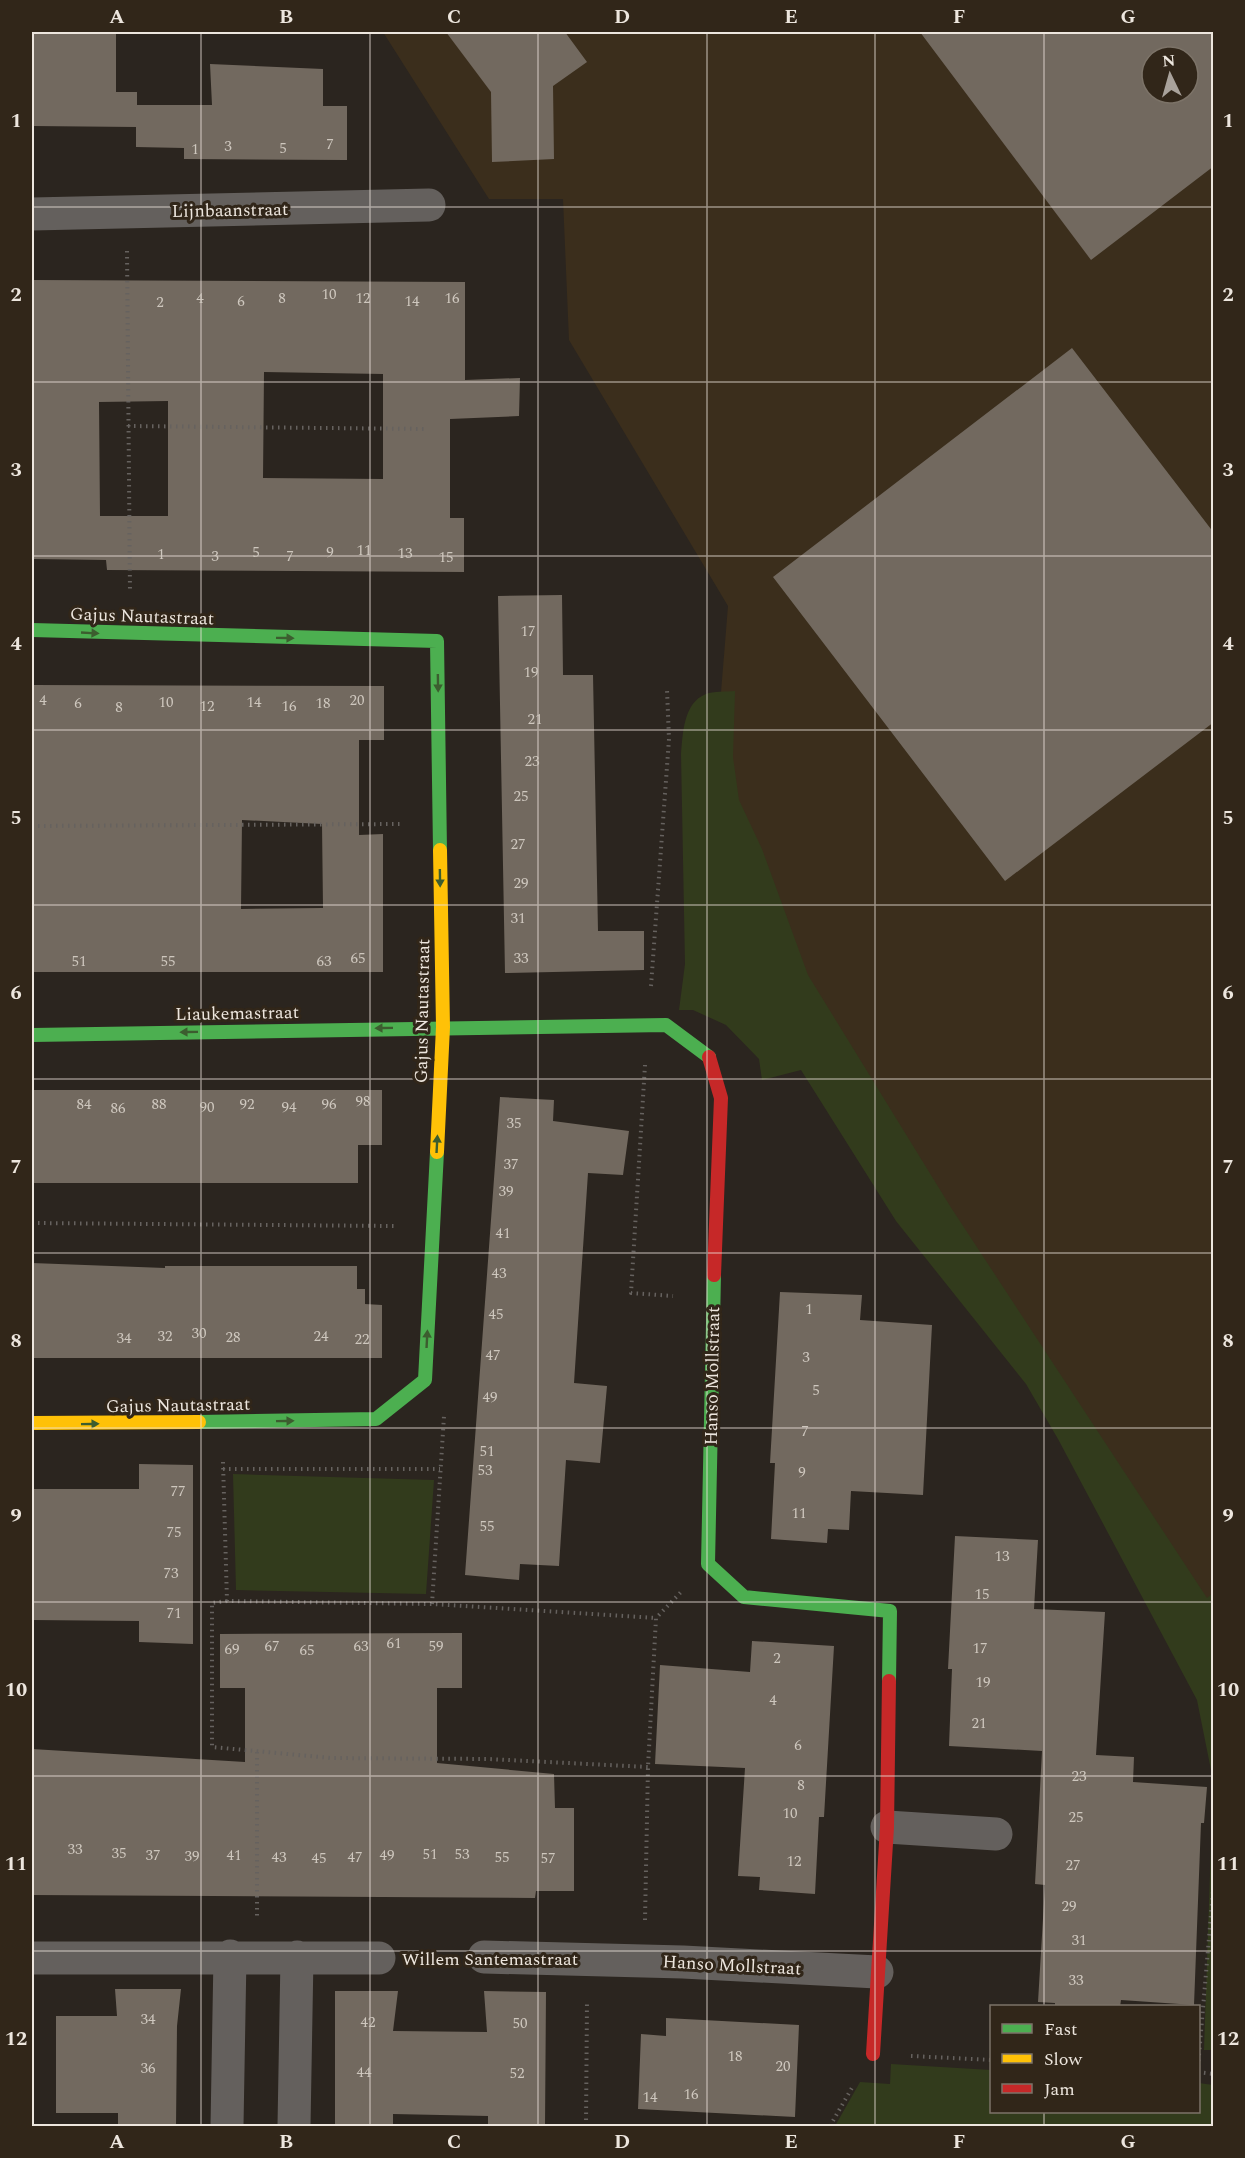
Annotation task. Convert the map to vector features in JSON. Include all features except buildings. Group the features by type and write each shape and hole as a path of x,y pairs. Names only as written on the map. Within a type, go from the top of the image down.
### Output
{"street":[{"name":"Lijnbaanstraat","path":"32,214 429,205"},
{"name":"Gajus Nautastraat","path":"32,630 437,641 443,1027 425,1380 376,1419 32,1423"},
{"name":"Hanso Mollstraat","path":"443,1027 666,1025 710,1057 721,1098 713,1299 708,1564"},
{"name":"Liaukemastraat","path":"32,1035 443,1027"},
{"path":"708,1564 744,1597 890,1611 887,1827 873,2054"},
{"path":"887,1827 996,1834"},
{"path":"227,2127 244,1956"},
{"name":"Willem Santemastraat","path":"32,1958 244,1956 380,1958"},
{"path":"294,2127 297,1957"},
{"name":"Willem Santemastraat","path":"484,1957 588,1960"},
{"name":"Hanso Mollstraat","path":"588,1960 877,1972"}],"path":[{"path":"127,212 130,634"},
{"path":"128,426 425,429"},
{"path":"32,826 440,824"},
{"path":"32,1223 432,1227"},
{"path":"425,1380 446,1391 432,1604"},
{"path":"222,1422 227,1600"},
{"path":"223,1469 440,1469"},
{"path":"645,1961 648,1767 657,1617 708,1564"},
{"path":"648,1767 488,1759 331,1758 212,1747 212,1603 227,1600 432,1604 657,1617"},
{"path":"244,1956 257,1752"},
{"path":"1200,2044 1214,1879"},
{"name":"Willem Santemastraat","path":"380,1958 484,1957"},
{"name":"Willem Santemastraat","path":"586,2127 588,1960"},
{"path":"873,2054 990,2060"}],"shaded area":[{"path":"383,32 1213,32 1214,1599 1196,1612 807,1017 717,742 728,606 569,340 563,199 489,199"}],"green space":[{"path":"735,691 733,757 739,800 762,849 808,975 950,1206 1207,1598 1213,1593 1213,1780 1197,1700 1058,1439 1026,1384 896,1221 801,1070 762,1080 759,1059 726,1025 693,1010 679,1010 685,964 681,754 684,729 689,712 698,698 709,693"},
{"path":"233,1474 434,1480 426,1594 236,1590"},
{"path":"1213,1786 1213,2050 1204,2050"},
{"path":"891,2064 990,2070 990,2113 1200,2113 1200,2083 1213,2085 1213,2126 835,2126 860,2082 890,2084"}],"traffic: fast":[{"path":"32,630 437,641 440,850"},
{"path":"32,1035 666,1025 709,1057"},
{"path":"199,1422 376,1419 425,1380 437,1152"},
{"path":"714,1275 708,1564 744,1597 890,1611 889,1681"}],"traffic: slow":[{"path":"437,1152 443,1027 440,850"},
{"path":"32,1423 199,1422"}],"traffic: jam":[{"path":"709,1057 721,1098 714,1275"},
{"path":"873,2054 887,1827 889,1681"}]}
